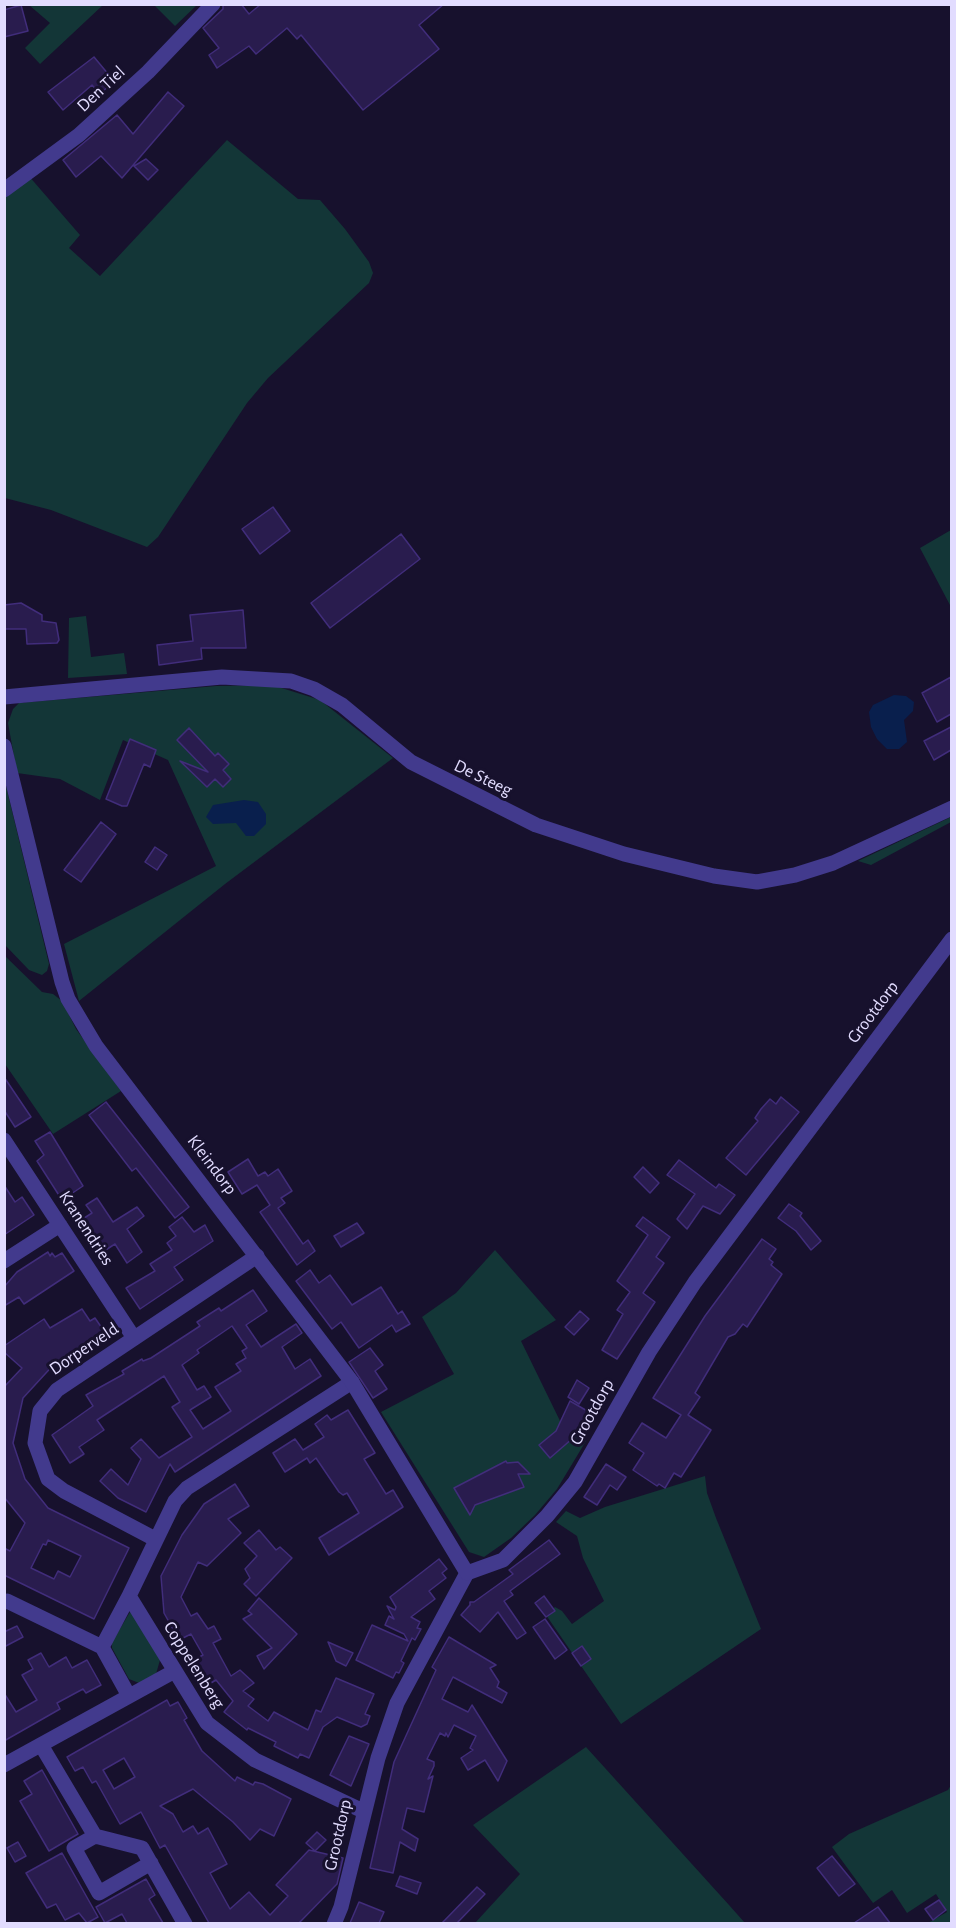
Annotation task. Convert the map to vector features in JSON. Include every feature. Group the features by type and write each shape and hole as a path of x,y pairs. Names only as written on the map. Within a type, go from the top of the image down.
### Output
{"street":[{"name":"Den Tiel","path":"4,190 79,135 148,72 213,4"},
{"name":"De Steeg","path":"4,697 222,676 291,681 342,705 411,762 536,825 624,854 714,876 757,882 795,875 833,863 951,808"},
{"name":"Kleindorp","path":"4,746 68,999 96,1046 352,1382 467,1573"},
{"name":"Grootdorp","path":"334,1923 341,1907 378,1758 397,1703 467,1573 503,1560 547,1516 575,1482 648,1352 695,1282 951,939"},
{"name":"Kranendries","path":"4,1140 134,1338"},
{"path":"4,1261 60,1225"},
{"name":"Dorperveld","path":"155,1539 64,1491 48,1479 35,1443 40,1411 57,1390 257,1256"},
{"path":"102,1647 155,1539 176,1501 187,1488 352,1382"},
{"name":"Coppelenberg","path":"129,1596 173,1672 207,1723 255,1760 363,1811"},
{"path":"4,1602 7,1600 102,1647 129,1696"},
{"path":"4,1766 173,1672"},
{"path":"41,1745 95,1836"},
{"path":"151,1863 99,1893 74,1848 95,1836 142,1848 151,1863 186,1923"}],"green space":[{"path":"29,5 103,5 40,64 25,48 50,23"},
{"path":"154,5 197,5 175,26"},
{"path":"227,140 298,199 320,200 369,262 373,273 369,283 268,378 247,403 158,537 147,547 51,510 5,498 5,193 28,175 80,235 69,248 100,276"},
{"path":"951,530 951,607 920,548"},
{"path":"86,616 91,657 124,653 127,674 68,678 69,618"},
{"path":"272,685 320,700 393,758 225,884 79,1001 64,944 216,866 168,760 123,740 100,800 60,779 17,773 8,723 13,709 19,703 216,686"},
{"path":"4,778 49,964 47,971 42,975 29,970 5,945"},
{"path":"951,817 951,822 871,865 858,861"},
{"path":"4,955 42,992 53,994 62,1001 76,1029 121,1091 53,1134 5,1064"},
{"path":"495,1250 556,1320 521,1341 562,1425 586,1441 557,1489 535,1515 511,1538 484,1557 469,1552 381,1412 454,1374 422,1317 456,1293"},
{"path":"705,1476 707,1493 716,1518 761,1629 621,1724 546,1615 555,1607 562,1611 572,1624 604,1601 583,1558 577,1536 556,1522 566,1511 580,1518 605,1507"},
{"path":"130,1612 134,1614 160,1660 156,1674 139,1683 129,1679 112,1648 112,1642"},
{"path":"586,1747 745,1923 475,1923 520,1874 473,1825"},
{"path":"951,1785 951,1923 928,1923 947,1912 936,1894 907,1913 892,1890 873,1903 832,1847 849,1834 948,1790"}],"water":[{"path":"894,695 906,696 914,702 913,711 904,720 907,742 899,749 887,749 877,739 871,727 869,712 873,705"},
{"path":"244,800 258,802 266,814 266,824 254,836 246,836 236,823 213,824 206,817 213,805"}],"building":[{"path":"223,4 241,4 249,14 261,4 444,4 419,25 439,49 363,110 301,35 297,39 287,28 256,54 249,46 217,68 209,55 219,48 203,28 223,9"},
{"path":"21,5 28,31 4,37 4,10"},
{"path":"94,57 114,81 100,94 92,85 63,110 48,92"},
{"path":"168,92 184,106 122,178 101,156 76,177 63,160 117,115 133,134"},
{"path":"146,159 158,170 148,180 134,166"},
{"path":"273,507 290,531 260,554 242,529"},
{"path":"401,534 420,559 330,628 311,603"},
{"path":"21,603 42,615 42,621 56,623 59,640 57,643 27,644 26,629 4,629 4,605"},
{"path":"243,610 246,648 201,648 202,659 159,665 157,645 193,641 190,615"},
{"path":"951,677 951,714 937,722 922,693"},
{"path":"951,727 951,750 934,760 924,741"},
{"path":"189,728 215,756 218,753 229,764 223,770 231,779 223,787 215,779 207,787 180,761 208,772 177,740"},
{"path":"130,739 156,750 150,767 144,764 127,806 122,806 106,799"},
{"path":"101,822 116,834 81,882 64,870"},
{"path":"155,847 167,855 157,870 145,862"},
{"path":"4,1077 31,1117 15,1127 4,1110"},
{"path":"781,1097 799,1112 746,1175 726,1158 758,1121 755,1118 770,1099 776,1104"},
{"path":"106,1102 189,1207 175,1218 136,1168 132,1171 89,1115"},
{"path":"50,1132 83,1186 62,1200 37,1161 44,1155 35,1141"},
{"path":"248,1159 258,1176 265,1172 268,1176 278,1169 292,1191 281,1198 285,1203 278,1208 303,1244 308,1240 315,1251 297,1265 260,1212 270,1205 257,1185 242,1194 228,1172"},
{"path":"679,1160 716,1188 719,1184 735,1195 720,1214 703,1206 687,1229 677,1219 695,1194 667,1175"},
{"path":"643,1167 659,1183 650,1193 634,1177"},
{"path":"4,1185 15,1202 22,1197 34,1215 4,1235"},
{"path":"97,1198 113,1222 137,1207 144,1216 127,1229 142,1252 127,1263 115,1244 101,1253 98,1252 78,1222 92,1213 86,1205"},
{"path":"789,1204 802,1213 800,1216 821,1241 811,1250 796,1231 778,1218"},
{"path":"182,1217 194,1232 205,1225 213,1241 174,1267 183,1280 140,1309 126,1288 155,1271 150,1264 172,1250 167,1243 176,1236 169,1227"},
{"path":"643,1217 670,1237 656,1257 664,1263 643,1293 655,1302 617,1359 602,1350 623,1314 617,1310 630,1292 617,1281 648,1235 636,1226"},
{"path":"357,1223 364,1233 341,1247 334,1236"},
{"path":"762,1239 776,1249 769,1259 773,1262 771,1265 782,1274 747,1327 743,1324 735,1334 728,1337 695,1393 700,1397 688,1415 711,1430 681,1477 674,1473 665,1488 659,1484 657,1486 633,1470 644,1453 629,1443 642,1423 666,1438 681,1415 653,1398 705,1316"},
{"path":"48,1252 50,1256 52,1253 55,1257 62,1253 74,1271 24,1304 19,1297 4,1306 4,1287 17,1272"},
{"path":"310,1270 319,1283 330,1275 352,1305 381,1287 398,1314 402,1311 410,1324 396,1332 392,1325 359,1348 341,1322 332,1329 296,1281"},
{"path":"253,1290 267,1311 246,1325 261,1347 296,1324 302,1333 282,1347 295,1369 310,1359 321,1376 175,1472 170,1464 146,1512 118,1498 100,1481 111,1469 128,1485 141,1459 131,1448 141,1439 159,1458 192,1437 172,1407 180,1402 164,1376 97,1420 104,1430 79,1447 84,1454 70,1463 52,1435 93,1406 86,1395 124,1374 122,1371 142,1359 143,1361 151,1358 200,1326 197,1322 219,1308 221,1311","holes":["232,1326 247,1348 242,1351 246,1358 236,1364 241,1371 215,1387 231,1411 203,1429 190,1410 211,1397 204,1386 197,1390 182,1365 199,1353 197,1350"]},
{"path":"82,1309 90,1321 95,1318 106,1334 59,1365 57,1361 23,1398 13,1443 25,1479 48,1508 129,1548 94,1619 4,1575 4,1548 10,1551 25,1523 4,1497 4,1387 22,1368 4,1352 4,1346 44,1319 50,1328","holes":["48,1540 81,1556 70,1577 58,1571 54,1579 31,1568 43,1544 46,1545"]},
{"path":"580,1311 589,1319 574,1335 565,1327"},
{"path":"370,1348 383,1365 375,1371 387,1389 373,1398 349,1362"},
{"path":"577,1380 589,1388 579,1404 568,1397"},
{"path":"570,1401 589,1412 573,1438 550,1458 539,1445 556,1431"},
{"path":"348,1410 375,1453 364,1459 386,1494 393,1490 403,1507 329,1555 319,1538 359,1513 347,1493 343,1495 339,1492 316,1458 310,1463 307,1458 285,1472 273,1453 295,1439 303,1450 324,1437 315,1424 327,1415 331,1420"},
{"path":"506,1461 507,1463 518,1462 530,1474 518,1474 524,1487 475,1505 470,1515 454,1488"},
{"path":"606,1464 626,1477 617,1490 610,1485 597,1505 584,1497"},
{"path":"235,1484 249,1506 228,1519 241,1533 207,1566 198,1562 181,1597 191,1616 197,1613 208,1629 214,1626 221,1639 213,1643 231,1676 240,1670 254,1683 243,1691 254,1699 248,1706 268,1721 274,1712 308,1730 316,1710 321,1712 336,1678 374,1694 365,1714 370,1716 367,1724 361,1727 337,1717 323,1727 309,1758 300,1754 298,1758 274,1746 276,1742 248,1728 247,1730 224,1712 233,1701 216,1680 206,1686 192,1661 203,1655 191,1634 179,1640 164,1613 161,1576 182,1535 204,1504"},
{"path":"259,1530 276,1550 280,1547 292,1558 256,1596 244,1584 250,1578 245,1569 257,1556 244,1543"},
{"path":"549,1540 560,1554 510,1591 513,1595 504,1601 526,1633 517,1639 498,1612 480,1632 461,1615 470,1602 474,1602 513,1574 509,1570"},
{"path":"439,1559 447,1569 442,1573 446,1578 429,1591 435,1599 411,1617 420,1622 417,1628 421,1629 415,1640 412,1638 401,1661 404,1663 399,1673 396,1672 393,1678 356,1660 372,1625 408,1641 404,1634 385,1625 389,1616 394,1619 387,1606 395,1610 396,1607 390,1597"},
{"path":"544,1596 555,1611 546,1617 535,1603"},
{"path":"259,1598 297,1634 264,1669 257,1656 272,1648 243,1619 252,1614 248,1611"},
{"path":"545,1619 567,1650 555,1659 533,1627"},
{"path":"17,1626 23,1637 4,1647 4,1632"},
{"path":"449,1637 496,1665 490,1668 499,1682 497,1687 507,1693 502,1703 453,1677 442,1699 468,1712 472,1705 507,1761 498,1781 485,1760 468,1770 461,1758 473,1750 470,1748 476,1736 454,1725 448,1737 446,1733 445,1736 440,1733 427,1759 434,1762 434,1766 428,1779 433,1776 424,1812 407,1808 402,1829 418,1839 415,1851 400,1842 393,1873 370,1868 394,1762 436,1670 432,1667"},
{"path":"328,1642 353,1653 346,1666 336,1661"},
{"path":"582,1646 591,1659 581,1666 572,1653"},
{"path":"41,1653 49,1667 66,1657 72,1668 87,1660 101,1685 86,1693 83,1689 57,1703 60,1709 4,1741 4,1693 16,1712 37,1700 22,1675 33,1669 28,1660"},
{"path":"167,1700 170,1706 178,1702 187,1718 184,1720 202,1751 235,1781 237,1777 253,1785 255,1782 263,1784 291,1799 274,1836 260,1829 250,1840 233,1822 193,1789 160,1806 173,1814 183,1832 193,1826 198,1834 208,1828 227,1864 210,1873 230,1909 249,1892 270,1915 288,1896 276,1885 309,1850 343,1858 337,1884 299,1923 209,1923 165,1845 160,1848 141,1812 120,1824 96,1781 92,1783 83,1767 75,1771 67,1757","holes":["124,1758 135,1777 114,1789 103,1770"]},
{"path":"349,1736 369,1744 351,1786 330,1775"},
{"path":"42,1770 78,1834 49,1851 20,1801 32,1794 24,1781"},
{"path":"317,1832 326,1840 315,1851 306,1843"},
{"path":"18,1842 26,1856 15,1862 7,1848"},
{"path":"62,1853 98,1917 87,1923 79,1913 65,1920 56,1904 47,1908 26,1873"},
{"path":"832,1856 855,1884 839,1896 817,1868"},
{"path":"400,1876 421,1883 417,1894 396,1886"},
{"path":"146,1879 155,1895 149,1899 163,1923 127,1923 122,1914 105,1923 96,1907"},
{"path":"477,1887 485,1894 457,1923 442,1923"},
{"path":"939,1900 946,1910 933,1920 925,1909"},
{"path":"359,1902 384,1912 379,1923 350,1923"},
{"path":"878,1907 890,1923 854,1923"}]}
